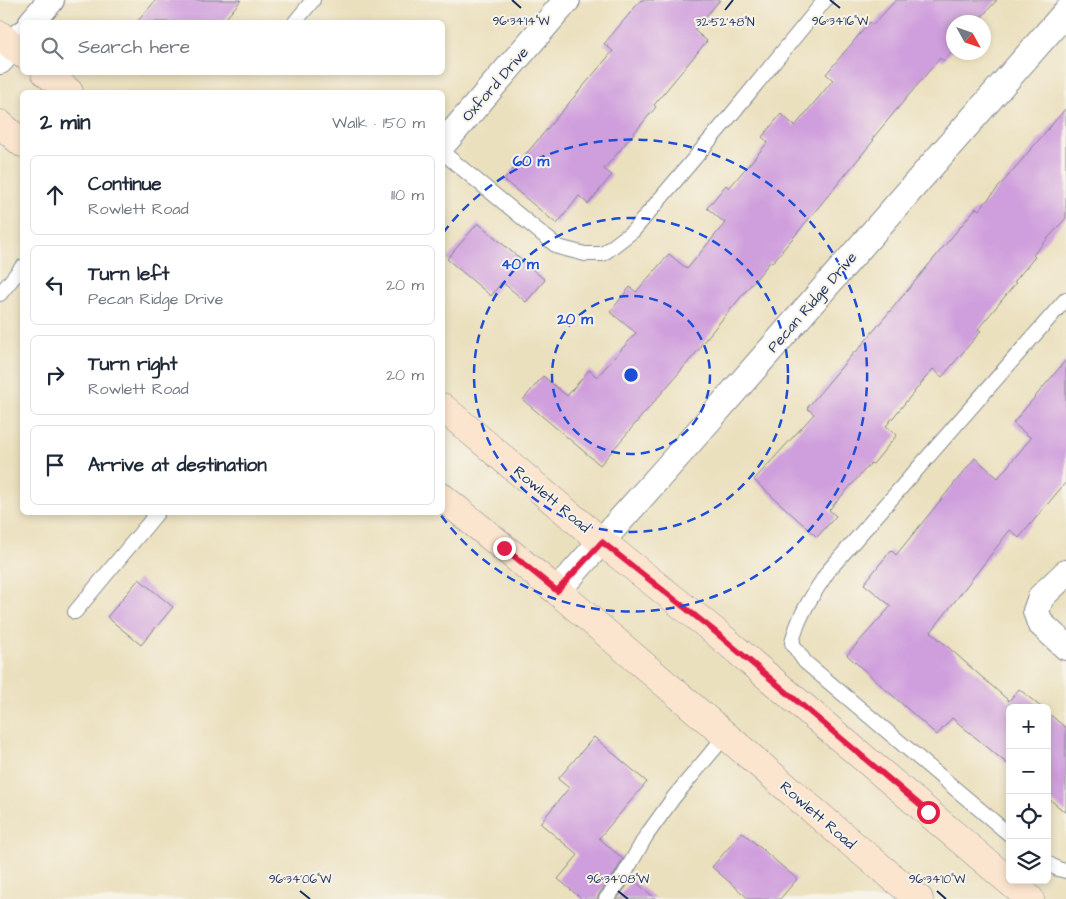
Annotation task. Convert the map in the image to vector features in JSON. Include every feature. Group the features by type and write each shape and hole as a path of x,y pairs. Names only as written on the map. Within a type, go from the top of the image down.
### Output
{"main road":[{"path":"49,75 67,90"},
{"path":"0,124 20,141"},
{"name":"Rowlett Road","path":"445,410 602,542 713,630 1030,899"},
{"name":"Rowlett Road","path":"445,499 557,591 919,899"}],"street":[{"path":"34,20 51,0"},
{"name":"Oxford Drive","path":"445,142 567,0"},
{"name":"Pecan Ridge Drive","path":"557,591 1066,12"},
{"path":"1066,573 1040,598 1036,611 1040,623 1066,647"}],"lane":[{"path":"297,20 313,0"},
{"path":"445,154 558,247 585,254 603,254 633,231 825,0"},
{"path":"0,294 20,269"},
{"path":"1006,832 805,662 792,643 808,601 829,570 1066,299"},
{"path":"75,612 156,515"},
{"path":"606,899 621,880 646,836 674,797 726,735"},
{"path":"1051,865 1066,871"}],"building":[{"path":"156,0 241,0 225,20 139,20"},
{"path":"641,0 720,0 694,30 707,41 654,105 656,107 604,169 612,175 588,204 579,196 557,224 504,180 613,51 604,44"},
{"path":"896,0 997,0 983,15 946,15 946,58 943,61 940,58 772,263 770,262 701,347 600,465 523,400 543,376 567,396 589,370 597,377 636,333 610,312 630,287 636,292 669,254 687,269 725,223 707,208 726,185 729,188 768,142 762,137 781,114 795,126 833,80 826,74 870,22 873,25"},
{"path":"1066,108 1066,218 1033,255 1035,257 1014,282 1016,283 978,329 981,331 942,377 933,369 886,426 897,435 873,464 871,463 829,510 836,516 817,537 754,480 814,414 807,408 976,208 979,210"},
{"path":"478,223 545,280 526,302 502,282 491,296 447,259"},
{"path":"1066,360 1066,482 1019,538 1010,530 931,632 1009,701 1019,689 1037,704 1006,704 1006,763 952,718 937,735 847,655 891,606 864,584 891,550 896,555 975,458 998,478 1031,438 1013,423"},
{"path":"139,579 173,607 141,645 107,617"},
{"path":"1051,715 1066,728 1066,813 1051,800"},
{"path":"594,737 647,782 599,838 623,859 597,899 582,899 558,879 578,855 540,823 569,788 558,779"},
{"path":"742,832 797,879 780,899 749,899 712,867"},
{"path":"632,879 656,899 617,899"}],"route":[{"path":"504,548 557,591 602,542 713,630 928,812"}]}
